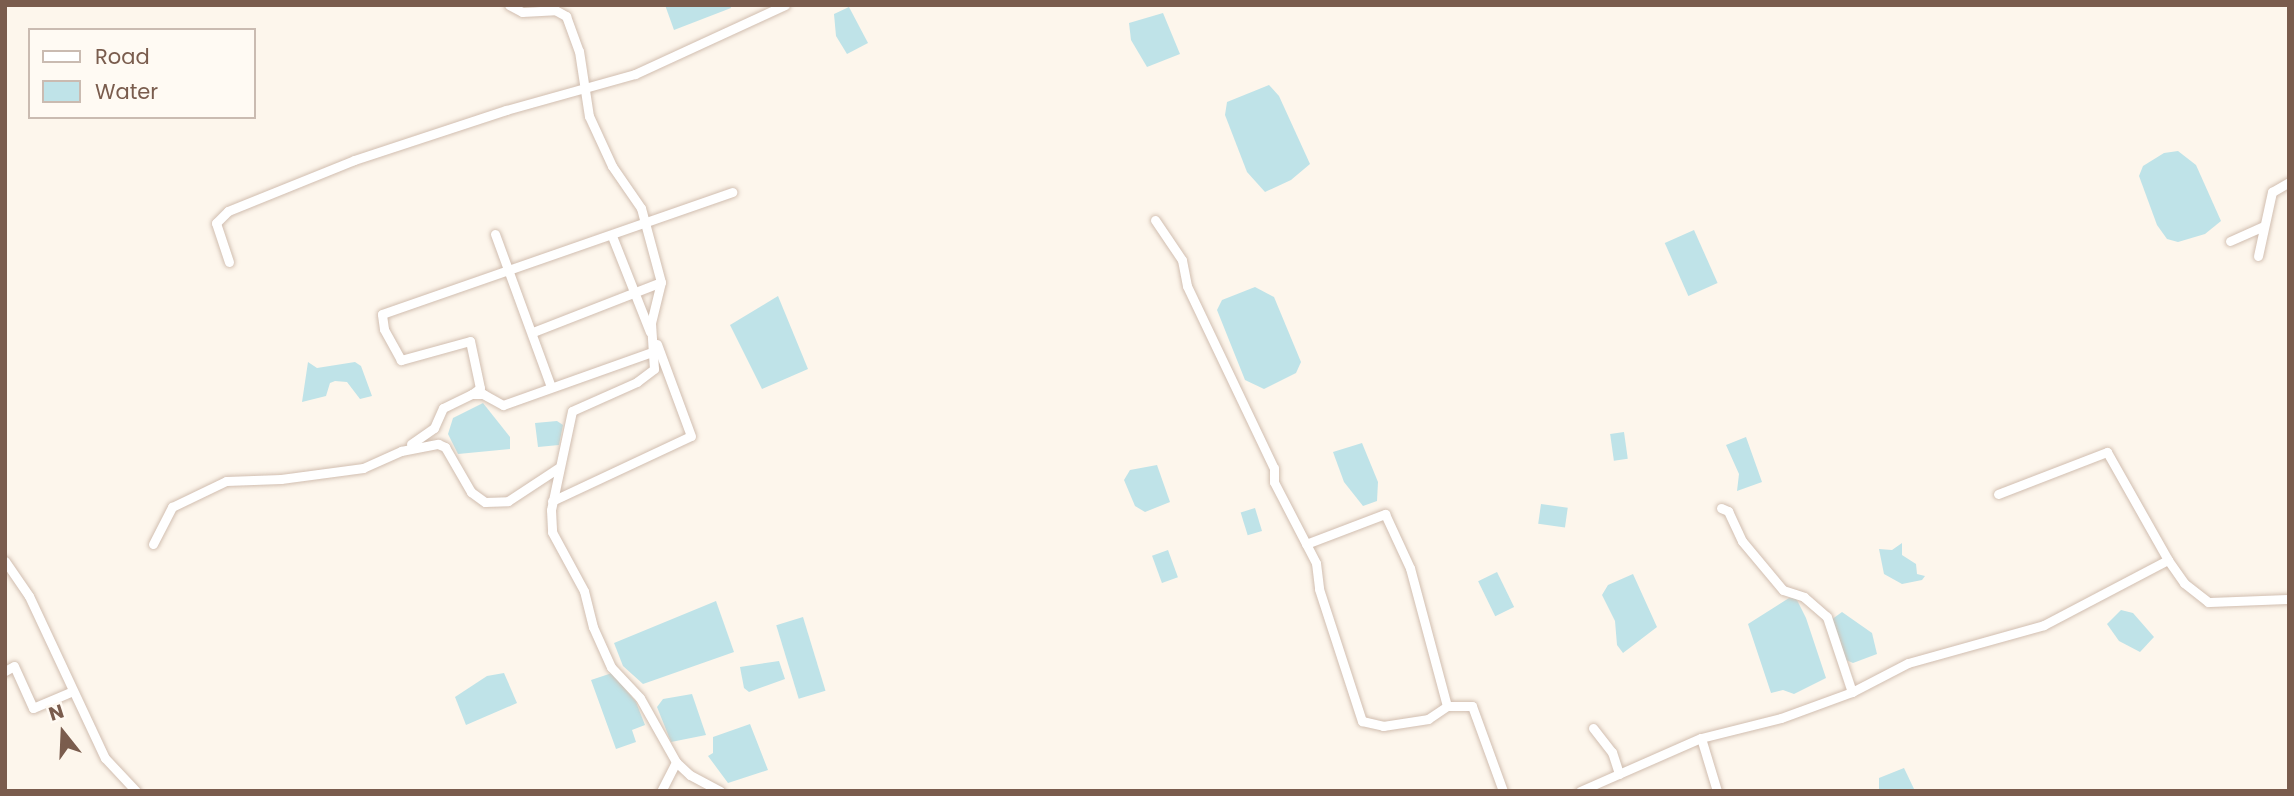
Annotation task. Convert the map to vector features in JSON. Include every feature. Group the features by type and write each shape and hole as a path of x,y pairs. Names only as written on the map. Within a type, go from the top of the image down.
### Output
{"street":[{"path":"509,5 522,12 547,8 566,16 587,87 589,117 612,166 640,208 661,282 651,323 656,351 654,369 637,382 572,411 565,457 558,468 552,501 552,532 584,592 593,627 611,667 640,698 676,762 690,775 720,791"},
{"path":"229,262 216,223 228,211 343,164 657,66 785,5"},
{"path":"2258,256 2272,192 2289,182"},
{"path":"153,544 172,508 226,481 281,479 363,468 401,450 434,428 443,408 480,388 470,341 401,360 383,329 382,314 645,225 732,192"},
{"path":"1155,220 1182,260 1187,286 1316,563 1319,589 1362,721 1383,726 1428,719 1447,706 1472,706 1503,791"},
{"path":"2230,241 2263,226"},
{"path":"495,234 503,247 507,271 533,332 551,387"},
{"path":"552,501 691,436 680,396 633,294 612,236"},
{"path":"533,332 661,282"},
{"path":"472,394 503,405 656,351"},
{"path":"401,450 428,443 445,447 471,492 485,502 508,501 558,468"},
{"path":"1998,494 2107,452 2168,560 2184,583 2208,602 2289,599"},
{"path":"1721,508 1728,511 1742,541 1783,590 1804,597 1827,617 1852,692"},
{"path":"1306,544 1385,514 1409,568 1447,706"},
{"path":"1580,791 1701,737 1781,718 1852,692 1908,663 2044,625 2168,560"},
{"path":"5,561 25,589 105,758 136,791"},
{"path":"5,671 14,666 28,706 33,708 73,691"},
{"path":"1593,728 1612,752 1619,774"},
{"path":"1701,737 1717,791"},
{"path":"661,791 676,762"}],"water":[{"path":"665,5 730,5 731,8 674,30"},
{"path":"849,7 868,43 847,54 836,36 834,14"},
{"path":"1163,13 1180,54 1147,67 1131,40 1129,23"},
{"path":"1269,85 1279,96 1310,164 1291,180 1265,192 1247,172 1225,115 1227,102"},
{"path":"2178,151 2196,165 2221,221 2205,234 2178,242 2167,239 2157,225 2139,176 2143,166 2164,153"},
{"path":"1694,230 1718,283 1688,296 1665,243"},
{"path":"1255,287 1274,297 1301,362 1296,373 1264,389 1245,380 1217,310 1222,300"},
{"path":"778,296 808,369 762,389 730,325"},
{"path":"308,362 317,368 355,362 361,366 372,396 360,399 347,382 335,381 330,383 326,396 302,402"},
{"path":"483,403 510,437 510,449 458,454 448,434 453,418"},
{"path":"557,421 563,425 559,445 538,447 535,423"},
{"path":"1624,432 1628,459 1614,461 1610,434"},
{"path":"1746,437 1762,482 1737,491 1739,474 1726,445"},
{"path":"1362,443 1378,482 1377,501 1363,506 1344,482 1333,452"},
{"path":"1157,465 1170,502 1145,512 1135,506 1124,480 1130,470"},
{"path":"1541,504 1568,508 1565,528 1538,524"},
{"path":"1255,508 1262,531 1248,535 1241,512"},
{"path":"1902,543 1902,555 1916,564 1917,574 1925,576 1922,580 1902,584 1884,574 1879,549 1892,550"},
{"path":"1168,550 1178,577 1162,583 1152,556"},
{"path":"1497,572 1514,607 1495,616 1478,581"},
{"path":"1633,574 1657,627 1623,653 1617,645 1615,621 1602,595 1608,585"},
{"path":"1789,598 1796,598 1806,618 1826,678 1794,694 1783,690 1771,693 1748,624"},
{"path":"716,601 734,652 643,684 623,666 614,643"},
{"path":"2121,610 2133,613 2154,637 2140,652 2119,641 2107,624"},
{"path":"1842,612 1872,633 1877,654 1853,663 1846,660 1831,620"},
{"path":"803,617 826,691 799,699 776,625"},
{"path":"779,661 785,679 749,692 744,688 740,667"},
{"path":"504,673 517,703 466,725 455,697 487,676"},
{"path":"612,673 636,702 645,725 632,730 636,742 616,749 591,680"},
{"path":"692,694 706,735 671,742 657,707 663,699"},
{"path":"750,724 768,770 728,783 708,756 713,753 713,737"},
{"path":"1904,768 1915,791 1879,791 1879,778"}]}
